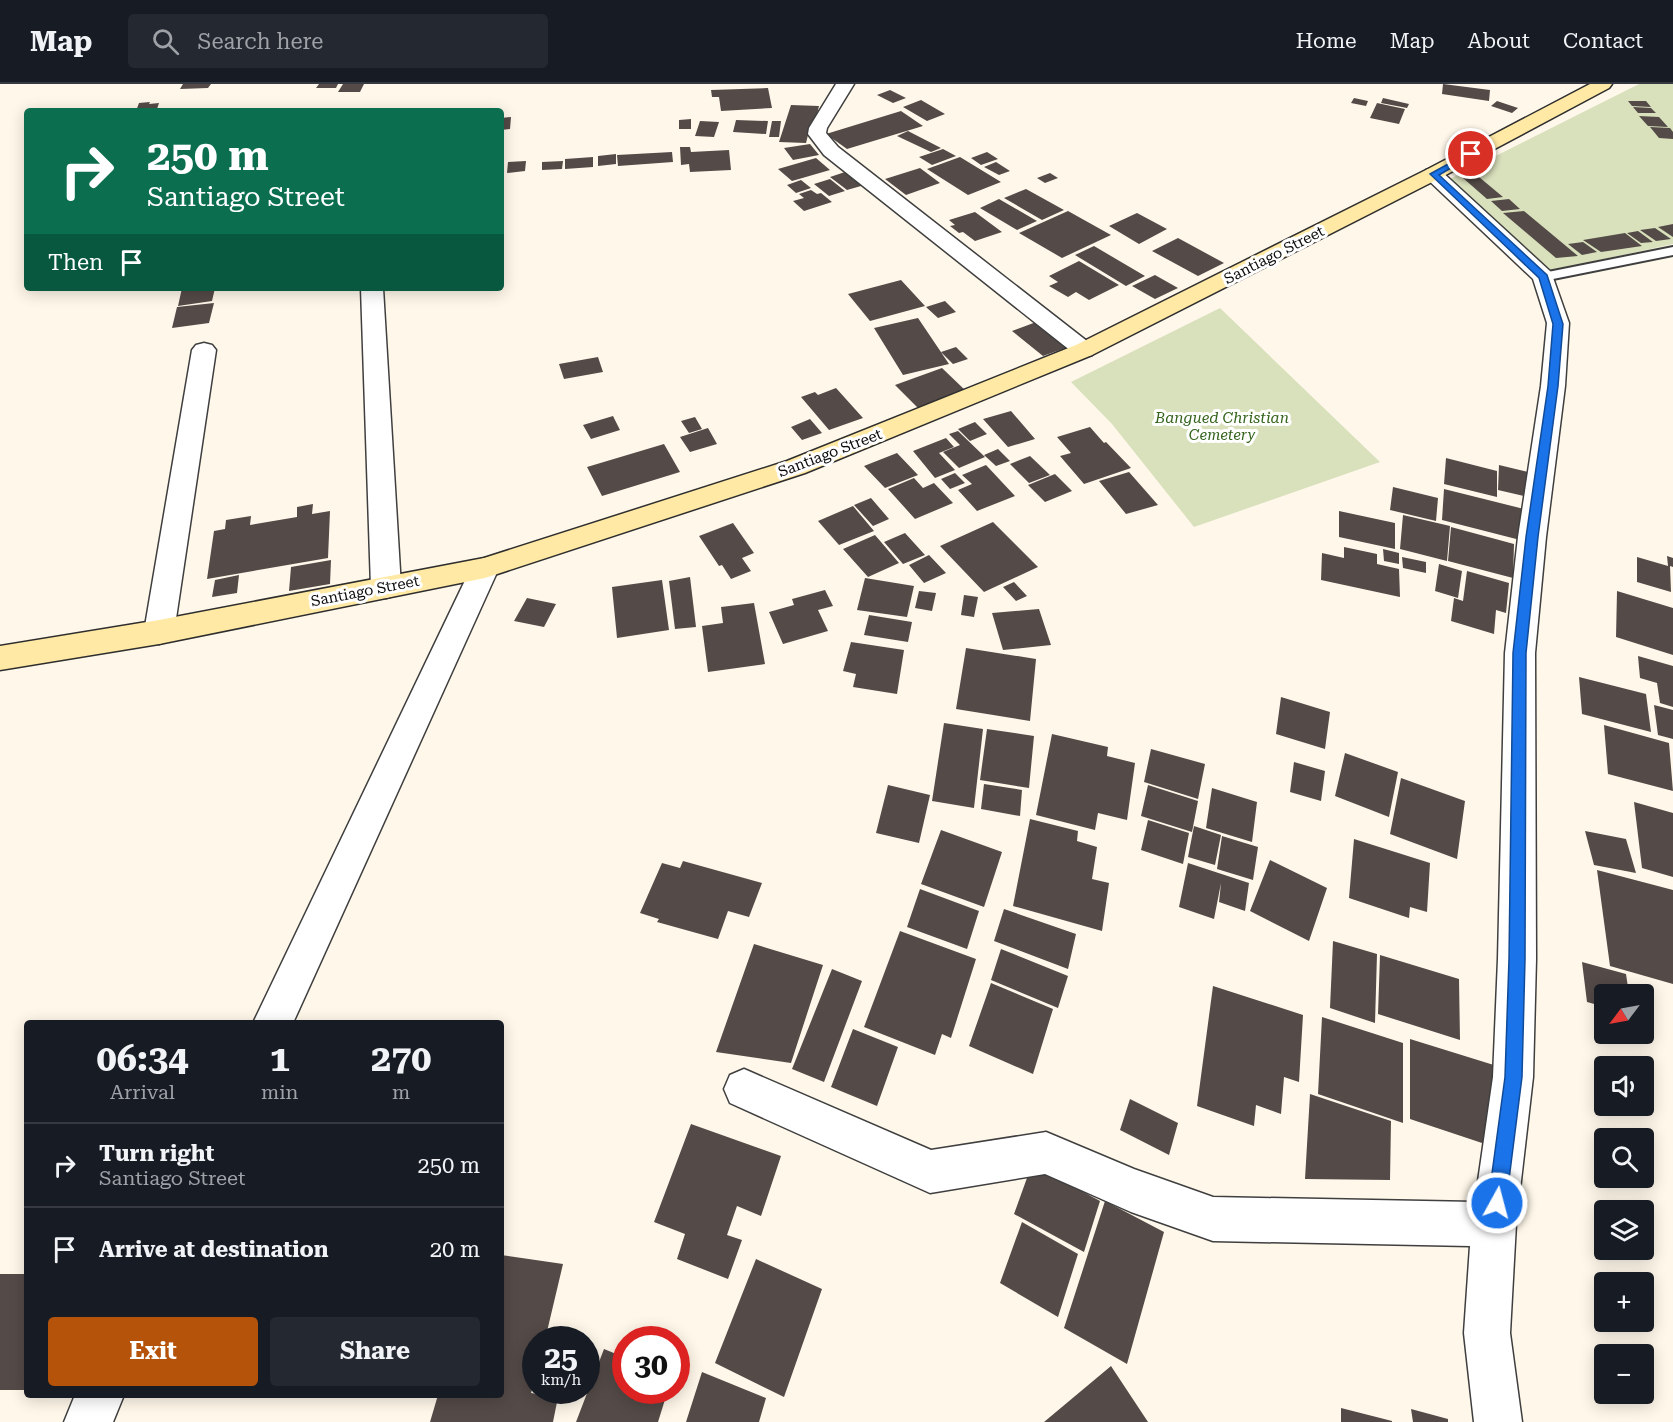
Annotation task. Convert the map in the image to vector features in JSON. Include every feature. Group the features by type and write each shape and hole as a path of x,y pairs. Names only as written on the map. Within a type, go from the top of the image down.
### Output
{"street":[{"path":"845,84 818,128 817,134 831,151 1084,350"},
{"name":"Santiago Street","path":"0,658 159,632 485,568 796,467 1084,350 1434,174 1604,84"},
{"path":"1434,174 1543,277 1558,324 1553,386 1532,537 1520,653 1517,959 1513,1077 1494,1224 1487,1333 1498,1422"},
{"path":"372,291 386,587"},
{"path":"159,632 204,350"},
{"path":"274,1020 485,568"},
{"path":"744,1089 930,1172 1046,1153 1131,1190 1213,1219 1494,1224"},
{"path":"88,1422 99,1398"}],"lane":[{"path":"1543,277 1673,251"}],"green space":[{"path":"1639,84 1673,84 1673,244 1550,271 1448,180"},
{"name":"Bangued Christian Cemetery","path":"1220,308 1380,462 1194,527 1112,424 1071,382"}],"building":[{"path":"183,84 211,84 208,88 180,89"},
{"path":"319,84 338,84 336,88 316,88"},
{"path":"343,84 364,84 360,92 338,92"},
{"path":"1443,84 1490,90 1489,101 1442,94"},
{"path":"768,88 772,108 721,111 719,97 712,97 711,90"},
{"path":"890,90 906,98 893,103 877,95"},
{"path":"1354,98 1368,101 1366,106 1351,103"},
{"path":"1383,98 1409,104 1407,108 1381,103"},
{"path":"921,100 945,114 927,121 903,107"},
{"path":"1497,101 1518,108 1512,113 1491,106"},
{"path":"1628,101 1646,101 1651,107 1632,106"},
{"path":"139,103 159,103 157,108 137,108"},
{"path":"1377,103 1405,109 1399,124 1370,118"},
{"path":"791,105 819,106 813,132 809,131 806,143 779,142"},
{"path":"1633,107 1651,108 1656,113 1638,113"},
{"path":"901,111 923,126 847,149 826,134"},
{"path":"1639,116 1659,117 1668,127 1648,126"},
{"path":"511,117 510,129 504,130 504,118"},
{"path":"691,119 691,129 679,129 679,120"},
{"path":"736,120 768,121 766,134 733,132"},
{"path":"700,121 719,122 714,137 695,136"},
{"path":"772,121 781,121 779,137 769,137"},
{"path":"1650,127 1670,128 1673,132 1673,139 1659,138"},
{"path":"908,131 941,148 931,152 897,136"},
{"path":"810,144 819,155 793,160 784,148"},
{"path":"680,147 690,147 691,152 729,150 731,170 690,172 689,164 681,165"},
{"path":"943,149 956,156 932,165 919,157"},
{"path":"672,152 673,162 618,166 617,155"},
{"path":"987,152 998,159 981,165 971,158"},
{"path":"616,154 616,164 598,166 598,156"},
{"path":"593,157 593,167 565,169 565,159"},
{"path":"960,157 1001,182 968,195 927,169"},
{"path":"816,158 830,170 792,181 778,169"},
{"path":"526,161 525,171 507,173 508,162"},
{"path":"563,161 562,169 542,170 542,162"},
{"path":"996,162 1010,171 999,175 984,167"},
{"path":"920,168 940,183 906,195 885,179"},
{"path":"851,170 868,184 847,190 830,177"},
{"path":"1050,173 1058,178 1045,183 1037,178"},
{"path":"1479,177 1503,197 1487,199 1463,178"},
{"path":"830,179 845,191 829,196 814,184"},
{"path":"801,180 811,188 796,193 787,185"},
{"path":"1026,189 1064,210 1042,220 1004,198"},
{"path":"811,190 817,194 821,193 832,202 804,211 793,201 804,198 799,194"},
{"path":"999,199 1037,221 1017,230 980,208"},
{"path":"1509,199 1520,209 1502,211 1491,201"},
{"path":"1068,211 1111,235 1062,258 1019,233"},
{"path":"1524,211 1578,256 1556,258 1503,213"},
{"path":"975,212 1002,232 975,241 950,226 955,225 949,220"},
{"path":"1137,213 1167,229 1139,244 1109,226"},
{"path":"1673,224 1673,237 1658,227"},
{"path":"1655,228 1671,239 1656,241 1640,230"},
{"path":"1638,231 1653,242 1641,243 1627,233"},
{"path":"1625,233 1642,246 1601,252 1583,240"},
{"path":"1178,238 1224,263 1198,276 1152,251"},
{"path":"1583,242 1597,252 1582,255 1568,244"},
{"path":"1094,246 1145,276 1126,286 1075,255"},
{"path":"1079,261 1119,285 1089,300 1076,292 1068,297 1049,286 1058,282 1049,276"},
{"path":"1155,275 1178,288 1155,299 1132,286"},
{"path":"901,280 925,306 870,321 848,294"},
{"path":"181,291 214,291 212,301 178,306"},
{"path":"945,301 956,312 938,318 926,307"},
{"path":"214,303 209,323 172,328 177,307"},
{"path":"918,318 949,364 903,375 874,328"},
{"path":"1039,321 1071,346 1043,356 1012,331"},
{"path":"956,347 968,359 953,364 941,352"},
{"path":"598,357 603,372 564,379 559,364"},
{"path":"942,368 966,391 919,409 895,385"},
{"path":"836,388 863,418 829,430 801,397 815,392 818,395"},
{"path":"1011,411 1035,439 1008,447 983,419"},
{"path":"613,416 620,430 591,439 583,425"},
{"path":"695,417 702,429 689,433 681,421"},
{"path":"810,419 822,433 802,440 791,427"},
{"path":"975,422 987,434 970,441 958,429"},
{"path":"1090,427 1131,468 1084,484 1060,456 1071,453 1057,437"},
{"path":"708,428 717,444 690,452 680,437"},
{"path":"958,431 985,457 959,468 943,452 960,445 949,434"},
{"path":"946,438 954,447 939,453 955,470 935,478 913,451"},
{"path":"664,444 680,472 602,496 587,467"},
{"path":"998,449 1010,461 996,466 984,455"},
{"path":"897,453 918,475 885,488 864,466"},
{"path":"1030,456 1050,475 1029,483 1010,464"},
{"path":"1446,458 1497,471 1497,497 1444,484"},
{"path":"986,465 1015,496 977,511 958,490 972,484 962,475"},
{"path":"1499,465 1532,473 1532,498 1498,490"},
{"path":"1129,472 1158,505 1126,514 1099,481"},
{"path":"955,473 965,483 950,489 941,479"},
{"path":"1055,474 1072,491 1045,502 1028,485"},
{"path":"914,478 923,488 934,483 953,503 915,519 888,489"},
{"path":"1393,487 1438,498 1436,521 1390,510"},
{"path":"1444,489 1524,509 1524,541 1442,520"},
{"path":"871,498 889,519 873,526 854,505"},
{"path":"313,504 312,514 330,511 328,558 207,579 214,531 225,529 226,520 251,516 250,525 297,517 297,507"},
{"path":"853,506 874,531 839,545 818,521"},
{"path":"1339,511 1395,523 1395,549 1339,537"},
{"path":"1403,515 1450,526 1447,561 1400,549"},
{"path":"993,522 1038,567 984,592 940,546"},
{"path":"733,523 754,553 742,558 751,571 731,579 722,565 719,566 699,536"},
{"path":"1451,527 1514,544 1513,578 1448,561"},
{"path":"905,533 925,555 903,564 884,542"},
{"path":"875,535 899,563 868,577 843,549"},
{"path":"1344,547 1377,554 1377,564 1399,569 1400,597 1321,580 1322,553 1344,558"},
{"path":"1383,549 1399,553 1399,564 1384,561"},
{"path":"929,555 946,573 924,583 909,565"},
{"path":"1667,556 1673,558 1673,567 1670,566 1671,592 1637,582 1637,557 1668,566"},
{"path":"1402,557 1426,562 1426,573 1403,568"},
{"path":"331,560 330,584 289,591 291,567"},
{"path":"1439,564 1462,571 1458,598 1435,591"},
{"path":"1467,571 1509,583 1506,613 1496,610 1494,634 1451,621 1454,598 1463,601"},
{"path":"239,575 237,593 212,597 215,580"},
{"path":"690,577 696,627 675,629 669,581"},
{"path":"865,578 914,586 907,617 857,610"},
{"path":"662,580 669,630 617,638 612,587"},
{"path":"1014,582 1027,596 1016,601 1003,587"},
{"path":"825,590 833,606 818,610 828,631 783,644 769,612 794,605 792,599"},
{"path":"919,591 936,593 932,611 915,608"},
{"path":"1617,591 1673,608 1673,655 1616,637"},
{"path":"964,595 978,597 974,617 961,615"},
{"path":"527,598 556,604 544,627 514,621"},
{"path":"754,603 765,664 708,672 702,626 723,623 721,607"},
{"path":"1039,609 1051,645 1003,650 992,613"},
{"path":"869,615 912,622 908,642 864,635"},
{"path":"851,642 904,650 897,694 853,687 856,674 843,671"},
{"path":"966,648 1036,659 1030,721 956,709"},
{"path":"1638,656 1673,666 1673,707 1660,703 1657,683 1640,678"},
{"path":"1579,677 1646,694 1651,732 1582,714"},
{"path":"1281,697 1330,712 1325,749 1276,734"},
{"path":"1654,705 1673,710 1673,739 1658,735"},
{"path":"944,723 983,729 974,808 932,801"},
{"path":"1604,725 1669,743 1673,791 1608,774"},
{"path":"987,729 1034,736 1029,788 980,780"},
{"path":"1052,734 1108,747 1107,756 1135,763 1127,820 1098,813 1095,830 1036,815"},
{"path":"1151,749 1205,764 1198,799 1144,782"},
{"path":"1345,753 1398,772 1389,817 1335,796"},
{"path":"1294,762 1325,771 1321,801 1290,792"},
{"path":"1401,778 1465,801 1457,859 1390,834"},
{"path":"984,784 1022,790 1020,816 981,809"},
{"path":"888,785 930,795 919,843 876,833"},
{"path":"1148,785 1198,801 1192,832 1141,816"},
{"path":"1212,788 1257,802 1252,842 1206,828"},
{"path":"1634,802 1673,813 1673,877 1642,868"},
{"path":"1030,819 1078,831 1077,841 1097,847 1092,879 1109,883 1102,931 1013,906"},
{"path":"1148,820 1189,833 1183,864 1141,850"},
{"path":"1194,826 1221,835 1215,865 1188,857"},
{"path":"941,830 1002,852 984,907 921,884"},
{"path":"1585,831 1626,839 1636,873 1594,865"},
{"path":"1222,836 1258,847 1253,880 1217,869"},
{"path":"1354,839 1430,863 1427,912 1410,907 1409,918 1349,898"},
{"path":"1270,860 1327,888 1309,941 1250,911"},
{"path":"683,861 762,883 749,917 728,911 718,939 657,922 659,919 640,913 662,863 680,868"},
{"path":"1188,863 1249,883 1245,911 1219,902 1221,883 1214,919 1179,907"},
{"path":"1597,870 1673,890 1673,984 1610,966"},
{"path":"920,889 979,911 967,949 907,927"},
{"path":"1004,909 1076,934 1068,969 994,941"},
{"path":"900,931 976,959 951,1038 942,1034 935,1055 864,1027"},
{"path":"1333,941 1377,954 1375,1023 1330,1008"},
{"path":"754,944 823,965 791,1063 716,1052"},
{"path":"1001,949 1068,976 1058,1008 991,980"},
{"path":"1380,955 1459,979 1460,1040 1378,1014"},
{"path":"1582,962 1626,974 1628,984 1594,984 1594,1004 1587,1002"},
{"path":"832,969 862,981 824,1082 792,1069"},
{"path":"991,983 1053,1009 1033,1074 969,1046"},
{"path":"1213,986 1303,1015 1299,1082 1284,1077 1281,1114 1256,1105 1254,1126 1197,1106"},
{"path":"1322,1017 1403,1043 1403,1123 1318,1094"},
{"path":"853,1029 898,1047 877,1106 831,1087"},
{"path":"1410,1039 1497,1066 1500,1149 1410,1119"},
{"path":"1310,1094 1391,1121 1390,1180 1305,1179"},
{"path":"1130,1099 1178,1123 1169,1155 1120,1130"},
{"path":"691,1124 781,1156 761,1216 737,1206 727,1235 742,1240 728,1279 677,1259 685,1234 654,1222"},
{"path":"1032,1164 1100,1201 1084,1252 1014,1214"},
{"path":"1105,1201 1164,1232 1127,1364 1064,1328"},
{"path":"1022,1222 1078,1254 1058,1317 1000,1283"},
{"path":"504,1255 563,1264 548,1326 522,1326 522,1404 557,1404 553,1422 430,1422 437,1398 504,1398"},
{"path":"756,1259 822,1289 784,1397 715,1363"},
{"path":"0,1274 24,1274 24,1390 0,1390"},
{"path":"604,1349 612,1352 612,1404 664,1404 658,1422 576,1422 583,1404 600,1404 600,1359"},
{"path":"1111,1366 1148,1422 1044,1422"},
{"path":"702,1372 766,1398 759,1422 686,1422"},
{"path":"1341,1408 1392,1421 1392,1422 1341,1422"},
{"path":"1411,1409 1448,1419 1448,1422 1413,1422"}],"route":[{"path":"1471,154 1434,174 1543,277 1558,324 1553,386 1532,537 1520,653 1517,959 1513,1077 1497,1203"}]}
